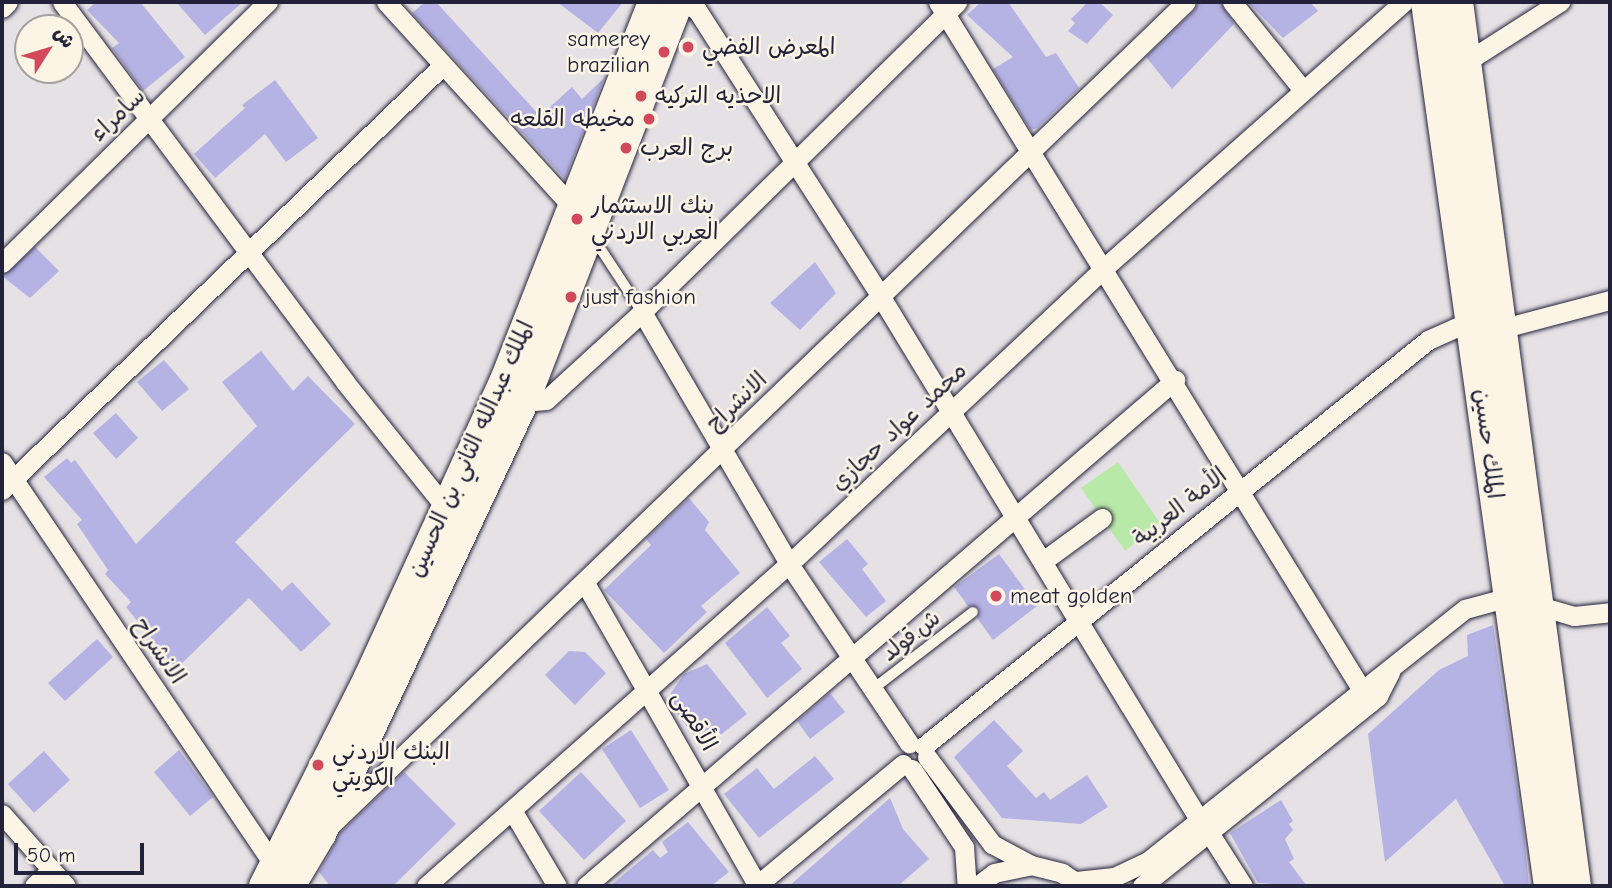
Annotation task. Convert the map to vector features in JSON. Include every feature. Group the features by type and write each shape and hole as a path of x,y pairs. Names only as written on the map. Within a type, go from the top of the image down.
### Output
{"highway":[{"name":"الملك حسين","path":"1427,2 1452,69"},
{"name":"الملك حسين","path":"1457,2 1452,69 1494,387 1507,600 1575,886"},
{"name":"الملك حسين","path":"1494,387 1507,600 1550,886"}],"main road":[{"name":"الملك عبدالله الثاني بن الحسين","path":"285,881 369,677 505,380 589,228 653,2"},
{"name":"الملك عبدالله الثاني بن الحسين","path":"285,881 321,834 527,394 589,228 690,4"}],"street":[{"path":"2,8 8,2"},
{"path":"62,2 250,254 446,508"},
{"name":"سامراء","path":"2,263 268,2"},
{"path":"386,2 589,228"},
{"name":"الانشراح","path":"321,834 585,583 1186,2"},
{"path":"1232,2 1303,90"},
{"name":"محمد عواد حجازي","path":"426,886 789,564 1104,268 1404,2"},
{"path":"1452,69 1560,2"},
{"path":"690,4 880,298 948,413 1080,619 1205,828 1243,886"},
{"path":"527,394 534,401 546,400 642,312 792,165 946,6 1031,153 1175,380 1240,492 1366,696"},
{"path":"7,484 250,254 442,66"},
{"name":"الأمة العربية","path":"757,886 1080,619 1428,340 1460,326 1487,330 1610,300"},
{"path":"642,312 789,564 915,756 964,847 967,886"},
{"path":"586,886 702,783 1175,380"},
{"name":"الانشراح","path":"2,462 7,484 285,881"},
{"path":"1043,561 1102,517"},
{"name":"الأقصى","path":"585,583 702,783 757,886"},
{"path":"1142,886 1205,828 1366,696 1431,635 1507,600 1574,616 1610,612"},
{"path":"915,756 992,844 1031,865 1078,884 1132,870 1205,828"},
{"path":"512,810 557,886"},
{"path":"2,814 66,886"},
{"path":"977,886 994,873 1031,865"},
{"path":"34,886 51,870"}],"lane":[{"path":"589,228 642,312"},
{"name":"ش.قولد","path":"873,689 973,612"}],"green space":[{"path":"1118,462 1160,523 1125,551 1081,488"}],"building":[{"path":"96,2 140,2 185,57 143,91 112,48 119,43 87,10"},
{"path":"176,2 243,2 205,35"},
{"path":"425,2 436,2 540,116 572,87 582,99 604,78 565,179 412,13"},
{"path":"557,2 623,2 598,33"},
{"path":"981,2 1008,2 1046,57 1056,53 1079,88 1037,128 1031,130 993,69 1013,57 967,15"},
{"path":"1088,2 1099,2 1113,15 1087,44 1068,31 1075,23 1071,19"},
{"path":"1198,2 1220,2 1234,24 1172,89 1146,57 1194,11"},
{"path":"1248,2 1310,2 1318,11 1283,38"},
{"path":"275,80 318,138 286,162 265,134 215,178 194,154 245,108 242,105"},
{"path":"35,247 59,271 30,298 2,276"},
{"path":"815,262 836,293 800,330 770,303"},
{"path":"261,351 293,391 308,376 355,424 235,542 282,591 292,582 331,624 301,652 249,598 176,669 126,607 131,602 105,574 108,570 77,524 82,520 44,477 67,458 71,463 75,460 136,544 257,426 222,382"},
{"path":"164,360 189,389 162,411 137,382"},
{"path":"116,413 138,438 116,459 93,433"},
{"path":"689,498 709,522 705,530 740,573 701,606 707,612 664,653 604,590 651,545 646,539"},
{"path":"847,539 868,564 862,569 886,601 866,617 819,562"},
{"name":"meat golden","path":"999,554 1037,606 993,640 977,618 979,608 968,606 954,587"},
{"path":"767,607 790,636 781,643 802,669 767,698 725,643"},
{"path":"1493,625 1529,885 1505,886 1456,799 1385,862 1368,734 1439,670 1468,656 1467,635"},
{"path":"97,639 113,657 65,701 48,683"},
{"path":"569,651 585,652 606,673 575,705 545,675"},
{"path":"707,664 747,714 704,748 674,710 671,693 684,674"},
{"path":"830,693 845,712 810,739 797,721"},
{"path":"994,720 1023,751 1007,766 1036,798 1044,792 1050,800 1087,775 1108,807 1081,824 1002,818 954,757"},
{"path":"631,730 669,790 640,808 602,749"},
{"path":"179,750 213,797 190,816 154,772"},
{"path":"44,751 70,780 34,813 8,784"},
{"path":"815,756 834,779 759,838 724,794 757,768 774,789"},
{"path":"404,772 456,824 393,886 330,886 319,872 341,832"},
{"path":"581,772 626,821 584,860 539,811"},
{"path":"890,798 903,829 929,859 898,886 789,886"},
{"path":"1281,800 1293,821 1289,824 1293,830 1285,839 1294,859 1289,862 1307,886 1258,883 1230,833"},
{"path":"688,822 729,872 711,886 610,886 653,850 660,858 668,852 662,842"}],"place":[{"name":"المعرض الفضي","path":"688,47"},
{"name":"samerey brazilian","path":"664,52"},
{"name":"الاحذيه التركيه","path":"641,96"},
{"name":"مخيطه القلعه","path":"649,119"},
{"name":"برج العرب","path":"626,148"},
{"name":"بنك الاستثمار العربي الاردني","path":"577,219"},
{"name":"just fashion","path":"571,297"},
{"name":"meat golden","path":"996,596"},
{"name":"البنك الاردني الكويتي","path":"318,765"}]}
